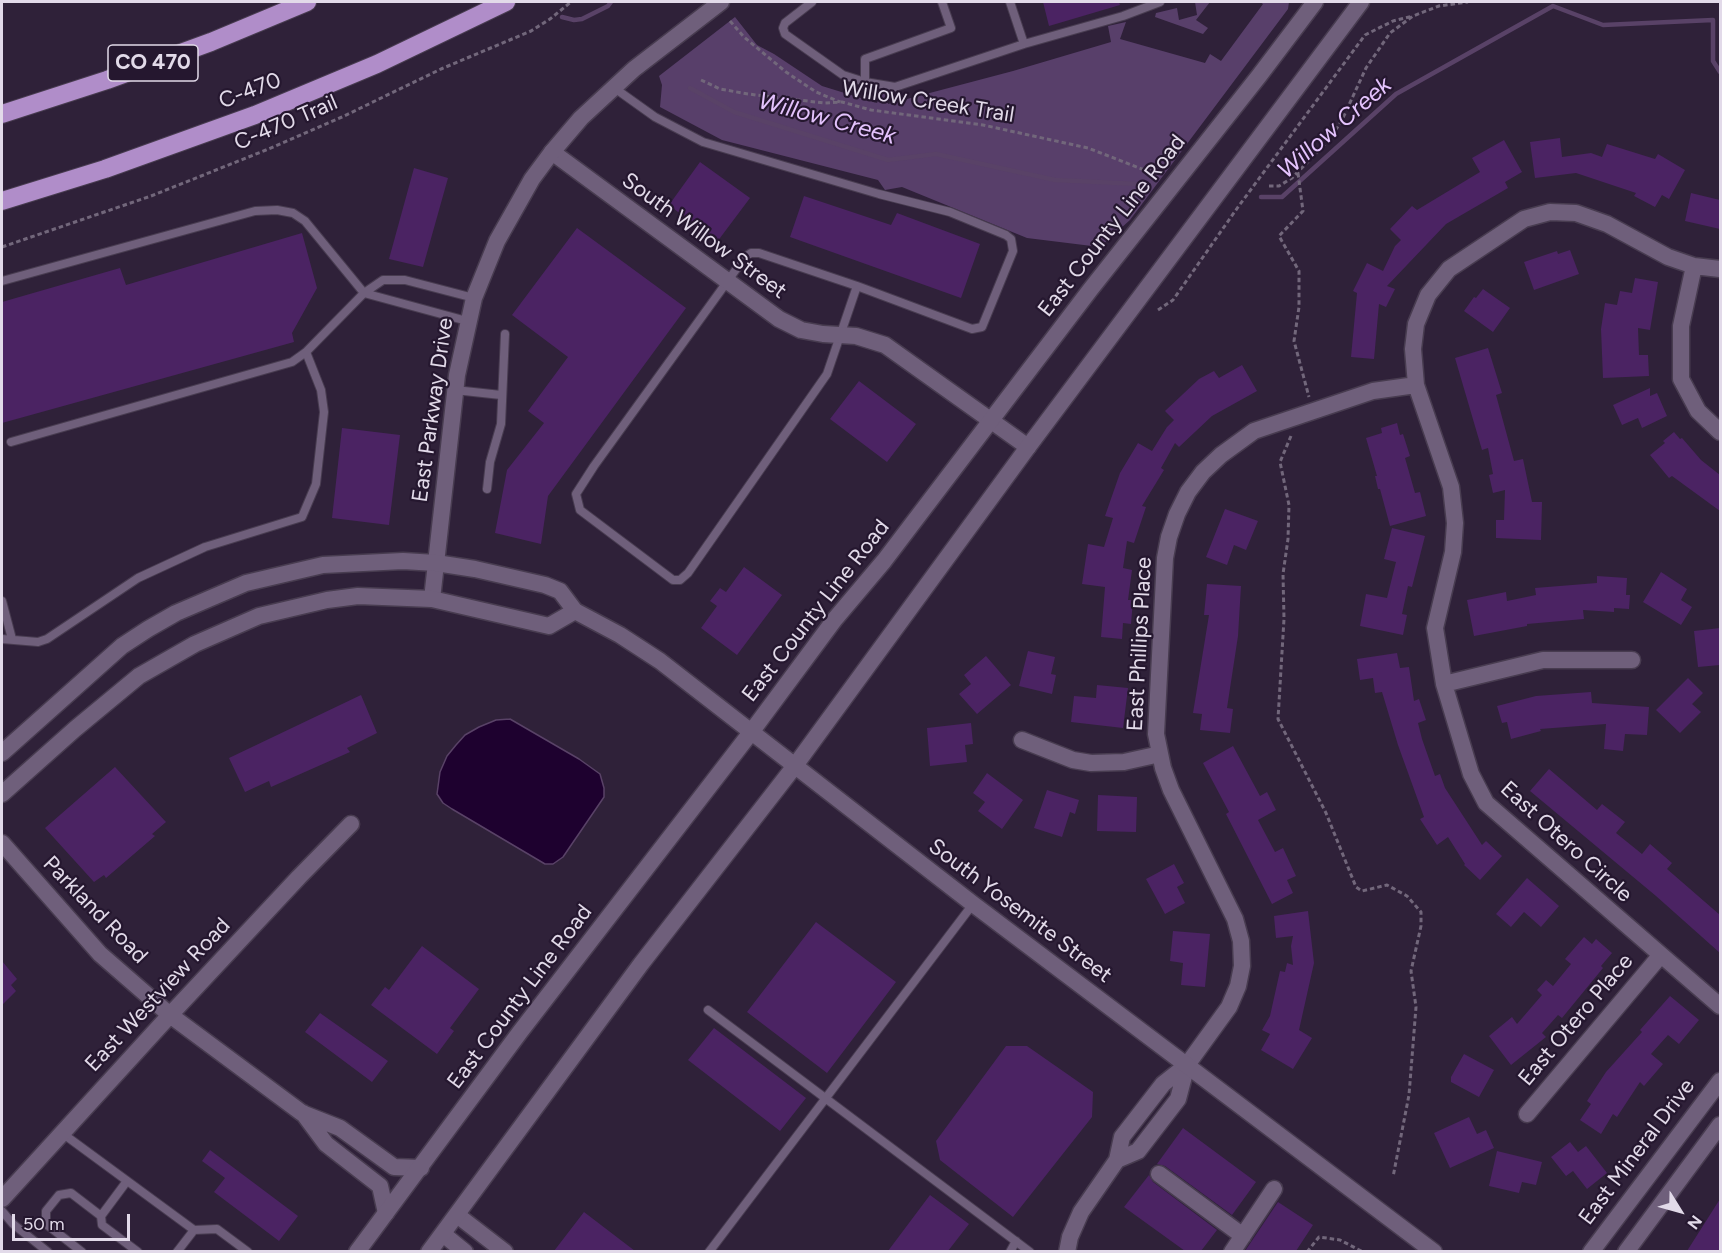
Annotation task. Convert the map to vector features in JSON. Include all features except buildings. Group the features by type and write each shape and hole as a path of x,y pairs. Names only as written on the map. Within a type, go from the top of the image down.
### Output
{"highway":[{"name":"CO 470","path":"2,114 107,80 211,42 308,2"},
{"name":"C-470","path":"2,201 105,169 255,115 378,64 506,2"}],"street":[{"name":"East Parkway Drive","path":"432,598 454,390 467,321 487,263 532,179 581,118 612,87 721,2"},
{"name":"East County Line Road","path":"357,1251 520,1032 752,731 835,619 884,561 1130,238 1260,76 1315,2"},
{"path":"429,1251 641,964 794,767 1028,447 1361,2"},
{"name":"South Willow Street","path":"552,152 779,320 801,330 867,338 885,345 1028,447"},
{"name":"East Otero Circle","path":"1720,269 1694,266 1668,257 1606,224 1576,213 1550,212 1524,219 1449,269 1428,295 1416,324 1413,349 1416,384 1451,487 1455,523 1453,552 1435,628 1443,684 1471,774 1486,803 1720,1006"},
{"path":"1694,266 1681,326 1681,379 1698,411 1720,432"},
{"name":"East Phillips Place","path":"1067,1251 1081,1212 1117,1160 1122,1137 1163,1084 1187,1065 1229,1007 1238,986 1242,966 1241,941 1235,919 1171,790 1160,754 1155,719 1165,558 1177,514 1188,492 1203,471 1254,431 1373,391 1416,384"},
{"name":"South Yosemite Street","path":"2,753 122,646 148,629 209,598 246,584 323,565 358,562 436,563 516,577 544,585 560,591 575,611 636,645 752,731 794,767 973,904 1434,1251"},
{"path":"2,794 139,676 168,658 226,629 259,616 327,600 358,596 432,598 549,626 575,611"},
{"path":"1443,684 1543,660 1632,660"},
{"path":"1022,740 1073,760 1091,763 1124,762 1160,754"},
{"name":"East Westview Road","path":"2,1199 170,1015 351,824"},
{"name":"Parkland Road","path":"2,843 100,954 170,1015 303,1113 340,1128 394,1167 421,1168"},
{"name":"East Otero Place","path":"1527,1114 1660,956"},
{"name":"East Mineral Drive","path":"1591,1251 1720,1081"},
{"name":"Parkland Road","path":"303,1113 326,1144 380,1186 386,1213"},
{"path":"1626,1251 1720,1125"},
{"path":"1159,1174 1243,1236"},
{"path":"1232,1251 1274,1189"},
{"path":"457,1215 505,1251"},
{"path":"443,1234 465,1251"}],"lane":[{"path":"812,2 785,22 783,28 785,33 843,75 865,82 895,87 1023,44 1123,16 1160,2"},
{"path":"865,82 865,59 951,28 942,2"},
{"path":"1010,2 1023,44"},
{"path":"612,87 655,117 704,142 879,194 950,212 1006,235 1014,246 981,327 972,329 857,286 759,253 751,253 745,257 594,466 576,494 580,510 673,580 680,580 826,374 857,286"},
{"path":"2,281 255,211 278,210 293,213 305,221 364,293 467,321"},
{"path":"11,442 292,362 306,352 375,284 392,279 405,280 474,298"},
{"path":"487,489 490,462 501,424 505,334"},
{"path":"2,639 38,642 47,639 142,576 205,547 302,517 316,484 324,412 321,390 306,352"},
{"path":"454,390 501,395"},
{"path":"2,601 12,639"},
{"path":"709,1251 973,904"},
{"path":"708,1010 1030,1251"},
{"path":"62,1133 194,1230 218,1228 248,1251"},
{"path":"127,1181 101,1215 102,1225 138,1251"},
{"path":"82,1251 46,1224 46,1211 59,1195 71,1193 101,1215"},
{"path":"2,1210 13,1224 48,1251"},
{"path":"177,1251 194,1230"},
{"path":"1010,1251 1016,1241"}],"path":[{"name":"C-470 Trail","path":"2,247 151,196 275,146 342,117 441,69 531,31 571,2"},
{"path":"1158,310 1173,300 1238,207 1365,35 1392,21 1439,6 1468,2"},
{"path":"1269,186 1279,186 1298,173 1330,139 1342,120 1366,68 1389,33 1413,16"},
{"path":"730,21 752,44 786,72 816,92 842,102"},
{"name":"Willow Creek Trail","path":"700,80 720,89 748,94 825,103 842,102 871,110 983,125 1075,145 1147,171"},
{"path":"1298,173 1303,211 1279,236 1299,271 1299,307 1294,341 1309,396 1280,462 1289,505 1288,539 1283,574 1284,619 1278,719 1326,813 1356,887 1362,891 1387,885 1407,896 1421,912 1421,926 1411,971 1416,1007 1409,1095 1393,1176"},
{"path":"1307,1251 1319,1237 1340,1240 1363,1251"}],"shaded area":[{"path":"1195,2 1210,2 1196,20 1208,28 1203,34 1155,17 1156,13 1177,8 1179,20 1197,15"},
{"path":"1260,2 1289,2 1288,9 1130,220 1100,247 1027,238 902,187 885,190 878,180 722,140 660,107 662,85 659,76 735,17 757,45 822,86 877,103 884,88 888,104 1111,42 1108,26 1126,22 1120,39 1205,63 1210,54 1221,61 1263,4"},
{"path":"510,719 579,759 600,774 604,797 563,857 553,864 545,864 452,809 443,803 437,794 440,772 447,756 465,735 496,720"}],"waterway":[{"name":"Willow Creek Trail","path":"562,17 582,19 608,6 611,2"},
{"name":"Willow Creek","path":"1261,197 1282,197 1396,94 1553,6 1603,25 1713,20 1713,61 1720,72"},
{"name":"Willow Creek","path":"690,88 734,112 888,160 936,154 1055,180 1138,184"}]}
